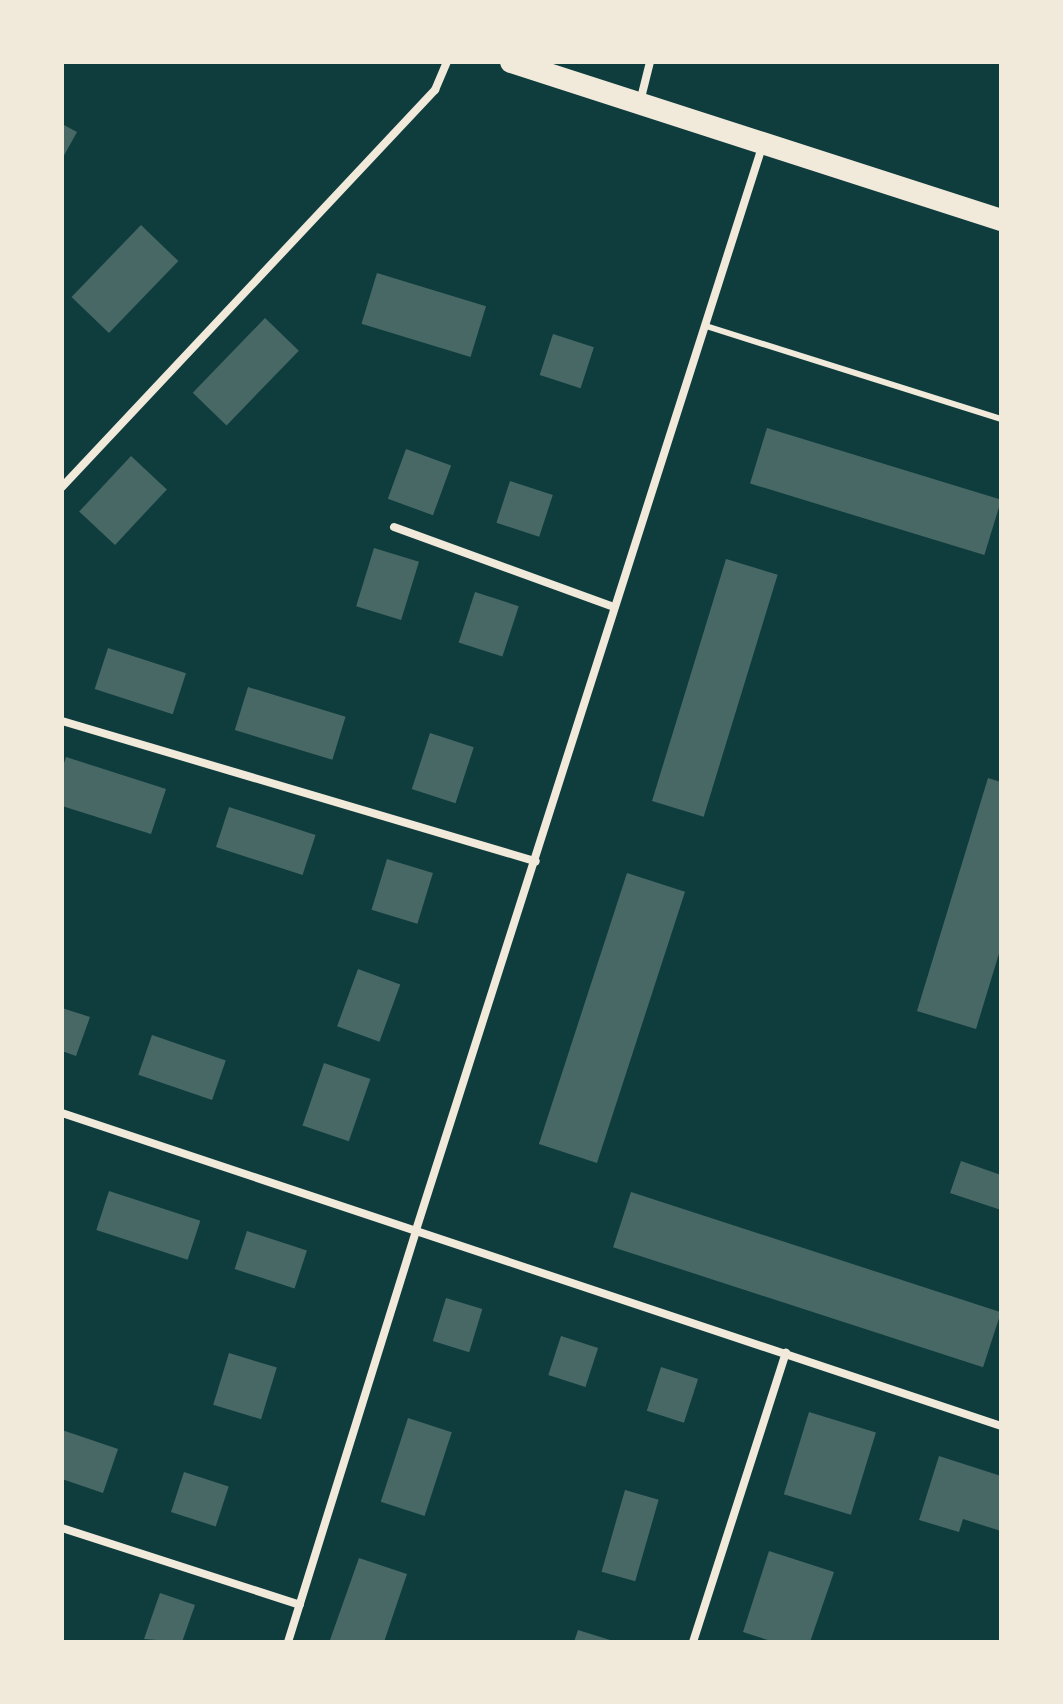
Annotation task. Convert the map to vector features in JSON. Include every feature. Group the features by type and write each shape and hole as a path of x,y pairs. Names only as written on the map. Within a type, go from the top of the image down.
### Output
{"highway":[{"path":"511,62 1001,220"}],"street":[{"path":"62,487 435,90 447,62"},
{"path":"640,103 650,62"},
{"path":"288,1642 763,142"},
{"path":"394,527 614,607"},
{"path":"62,721 536,861"},
{"path":"62,1113 1001,1426"},
{"path":"693,1642 786,1353"},
{"path":"62,1528 300,1605"}],"lane":[{"path":"706,326 1001,419"}],"building":[{"path":"62,124 77,132 62,159"},
{"path":"141,225 178,261 109,333 72,297"},
{"path":"377,273 486,306 471,357 362,324"},
{"path":"265,318 299,351 227,425 193,393"},
{"path":"553,334 594,347 581,388 540,375"},
{"path":"767,428 1001,500 984,555 750,483"},
{"path":"406,449 451,465 433,515 388,499"},
{"path":"131,456 167,489 115,545 79,512"},
{"path":"510,481 553,495 539,537 496,523"},
{"path":"374,548 419,562 401,620 356,606"},
{"path":"726,559 778,575 704,817 652,801"},
{"path":"475,592 519,606 502,657 459,642"},
{"path":"108,648 186,673 173,714 95,689"},
{"path":"248,687 346,717 332,760 235,730"},
{"path":"430,733 474,747 456,803 412,789"},
{"path":"66,757 166,789 151,834 62,806 62,770"},
{"path":"988,778 1001,782 1001,947 976,1029 917,1011"},
{"path":"229,807 316,835 303,875 216,847"},
{"path":"387,859 433,873 417,924 372,910"},
{"path":"627,873 685,892 597,1163 539,1144"},
{"path":"358,969 400,984 379,1042 337,1026"},
{"path":"62,1008 90,1017 76,1056 62,1051"},
{"path":"152,1035 226,1060 212,1100 138,1075"},
{"path":"324,1063 370,1079 349,1141 303,1125"},
{"path":"961,1161 1001,1175 1001,1210 950,1193"},
{"path":"109,1191 200,1221 188,1260 96,1230"},
{"path":"631,1192 1001,1312 983,1367 613,1247"},
{"path":"247,1231 307,1250 295,1289 235,1269"},
{"path":"446,1298 482,1309 469,1352 433,1341"},
{"path":"561,1336 598,1348 585,1387 548,1375"},
{"path":"229,1353 277,1368 261,1419 213,1405"},
{"path":"661,1367 698,1379 684,1423 647,1411"},
{"path":"809,1412 876,1432 851,1515 784,1494"},
{"path":"408,1418 452,1432 425,1516 381,1502"},
{"path":"62,1430 118,1449 103,1493 62,1479"},
{"path":"939,1456 1001,1476 1001,1531 963,1519 959,1532 919,1520"},
{"path":"184,1472 229,1487 216,1526 171,1512"},
{"path":"625,1490 659,1500 635,1581 602,1572"},
{"path":"769,1551 834,1572 810,1642 774,1642 743,1632"},
{"path":"359,1558 407,1574 384,1642 330,1640"},
{"path":"160,1593 195,1605 182,1642 144,1639"},
{"path":"578,1630 610,1640 574,1642"}]}
